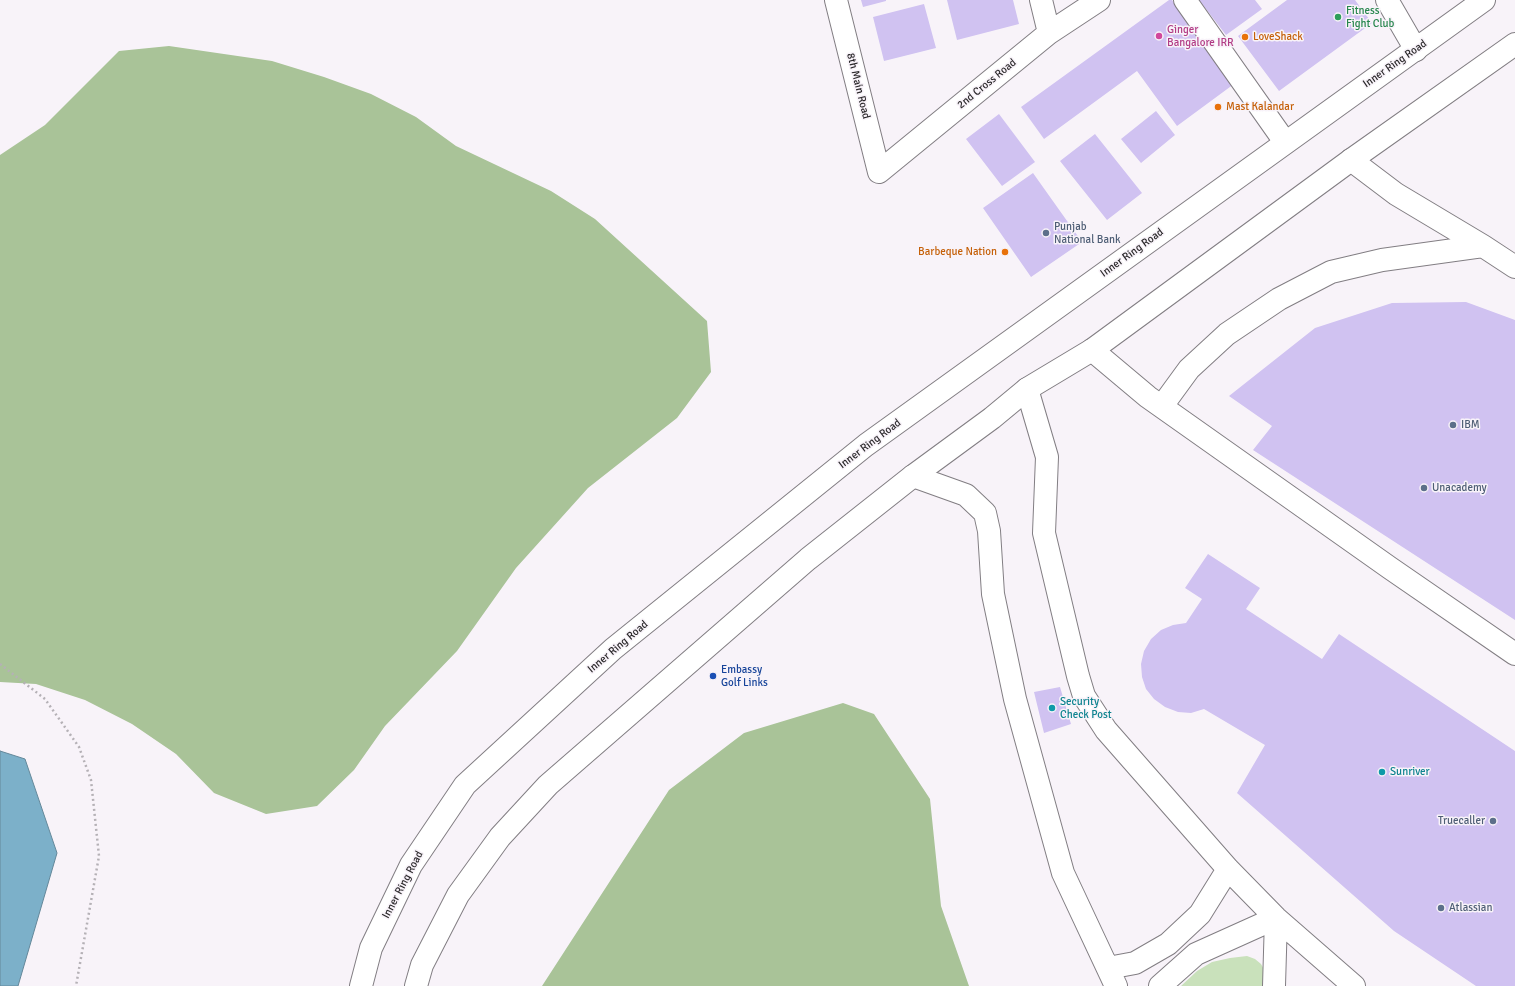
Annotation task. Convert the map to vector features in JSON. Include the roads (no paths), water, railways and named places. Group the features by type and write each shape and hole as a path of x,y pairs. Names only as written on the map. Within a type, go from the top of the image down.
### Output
{"main road":[{"name":"8th Main Road","path":"836,0 879,172"},
{"path":"1041,0 1049,33"},
{"name":"2nd Cross Road","path":"879,172 1049,33 1099,0"},
{"path":"1185,0 1285,142"},
{"path":"1387,0 1416,50"},
{"name":"Inner Ring Road","path":"361,986 371,948 411,865 465,785 602,660 866,445 1484,0"},
{"path":"416,986 422,965 458,895 500,837 548,785 808,559 913,476 992,418 1027,389 1092,350 1351,160 1515,44"},
{"path":"1351,160 1396,194 1483,246 1515,268"},
{"path":"1162,406 1189,369 1227,334 1279,299 1331,272 1382,260 1483,246"},
{"path":"1092,350 1148,397 1390,568 1515,654"},
{"path":"1027,389 1047,457 1044,533 1084,696 1106,730 1228,869 1276,918 1354,986"},
{"path":"913,476 966,495 985,513 989,531 993,594 1015,699 1063,873 1112,977 1168,944 1200,914 1228,869"},
{"path":"1160,986 1196,954 1276,918"},
{"path":"1274,986 1276,918"}],"water":[{"path":"0,751 25,759 57,853 18,986 0,986"}],"place":[{"name":"Fitness Fight Club","path":"1338,17"},
{"name":"Ginger Bangalore IRR","path":"1159,36"},
{"name":"LoveShack","path":"1245,37"},
{"name":"Mast Kalandar","path":"1218,107"},
{"name":"Punjab National Bank","path":"1046,233"},
{"name":"Barbeque Nation","path":"1005,252"},
{"name":"IBM","path":"1453,425"},
{"name":"Unacademy","path":"1424,488"},
{"name":"Embassy Golf Links","path":"713,676"},
{"name":"Security Check Post","path":"1052,708"},
{"name":"Sunriver","path":"1382,772"},
{"name":"Truecaller","path":"1493,821"},
{"name":"Atlassian","path":"1441,908"}]}
